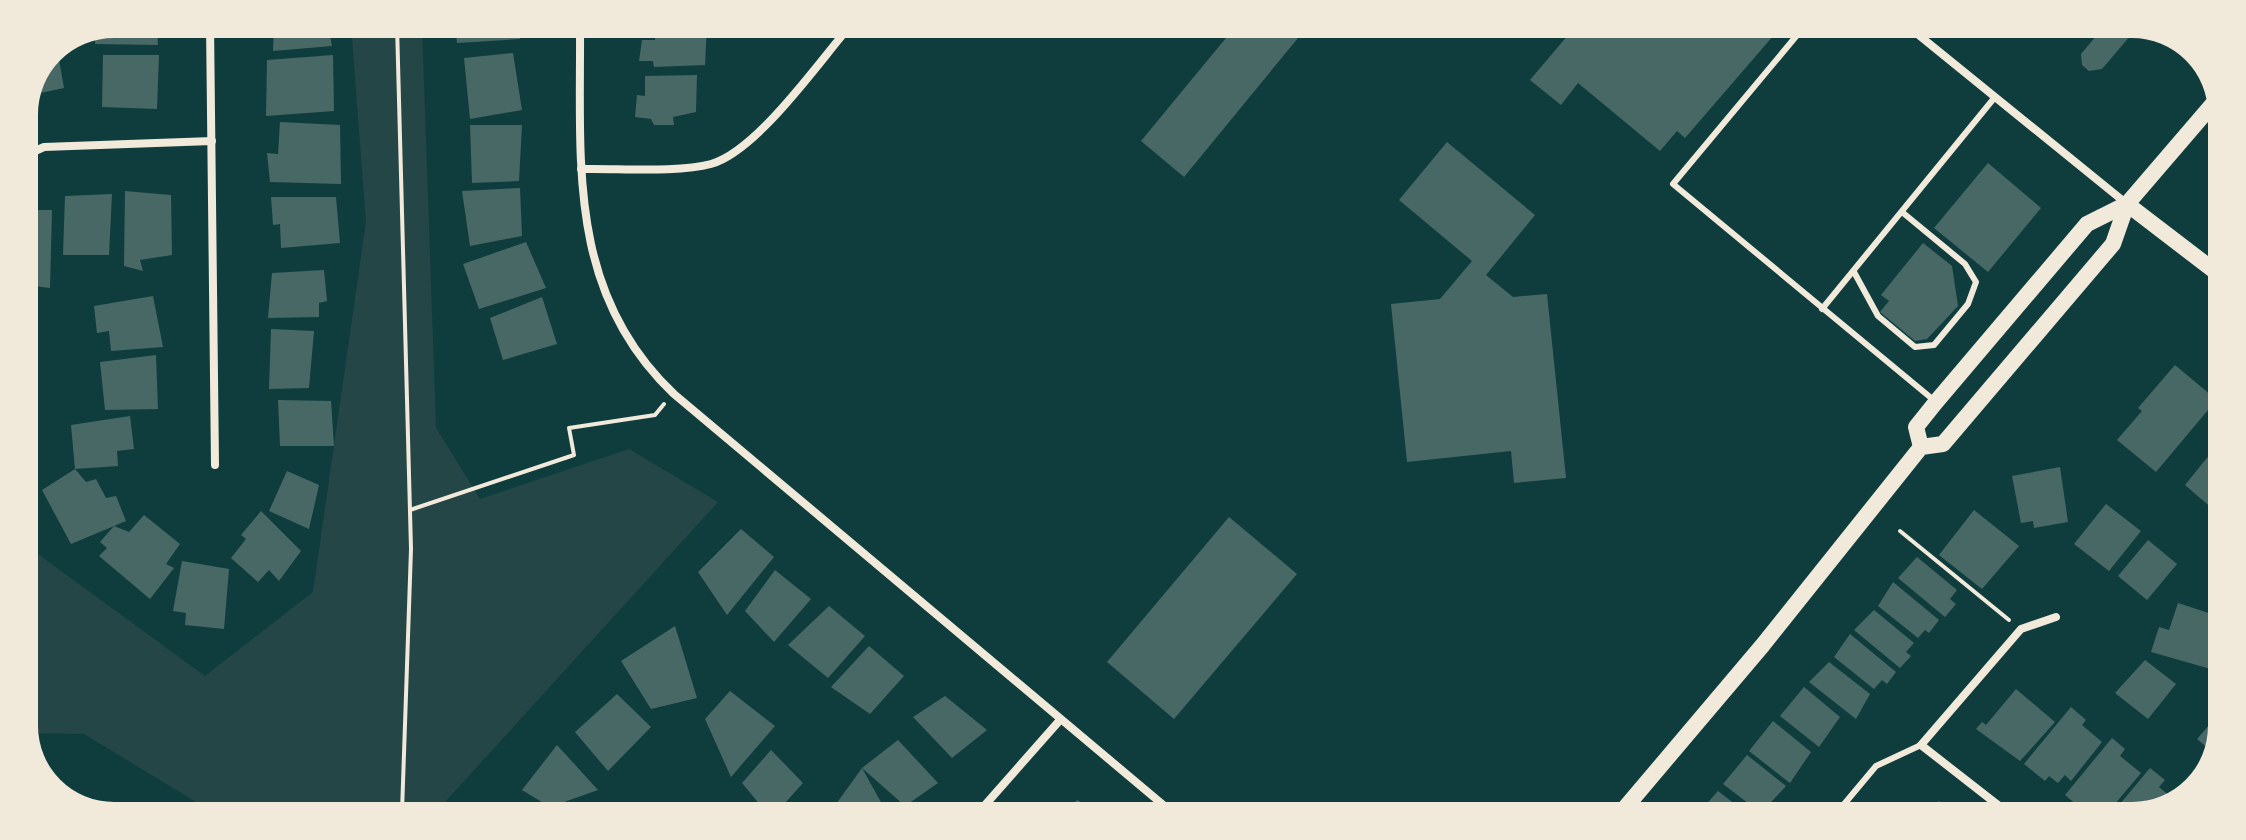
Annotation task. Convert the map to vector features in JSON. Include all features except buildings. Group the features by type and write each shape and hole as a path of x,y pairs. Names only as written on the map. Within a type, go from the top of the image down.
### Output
{"main road":[{"path":"1630,802 1762,646 1921,447 1943,444 2113,244 2127,204 2208,110"},
{"path":"2127,204 2208,266"},
{"path":"1921,447 1916,427 1936,402 2087,224 2127,204"}],"street":[{"path":"210,38 215,465"},
{"path":"580,38 581,169 585,226 596,269 634,349 674,394 1159,802"},
{"path":"581,169 700,166 727,157 758,133 840,38"},
{"path":"1922,38 2127,204"},
{"path":"38,150 212,141"},
{"path":"1994,802 1921,745 2021,629 2056,617"},
{"path":"988,802 1060,720"}],"lane":[{"path":"1795,38 1673,184 1936,402"},
{"path":"1822,309 1995,97"},
{"path":"1854,272 1878,316 1915,347 1934,345 1968,304 1976,282 1965,264 1902,212"},
{"path":"1846,802 1876,766 1921,745"}],"path":[{"path":"397,38 410,510 402,802"},
{"path":"410,510 574,455 569,428 655,415 674,394"},
{"path":"1900,531 2021,629"}],"shaded area":[{"path":"352,38 422,38 436,428 480,499 629,449 718,502 445,802 196,802 84,734 38,733 38,554 205,676 313,592 366,222"}]}
